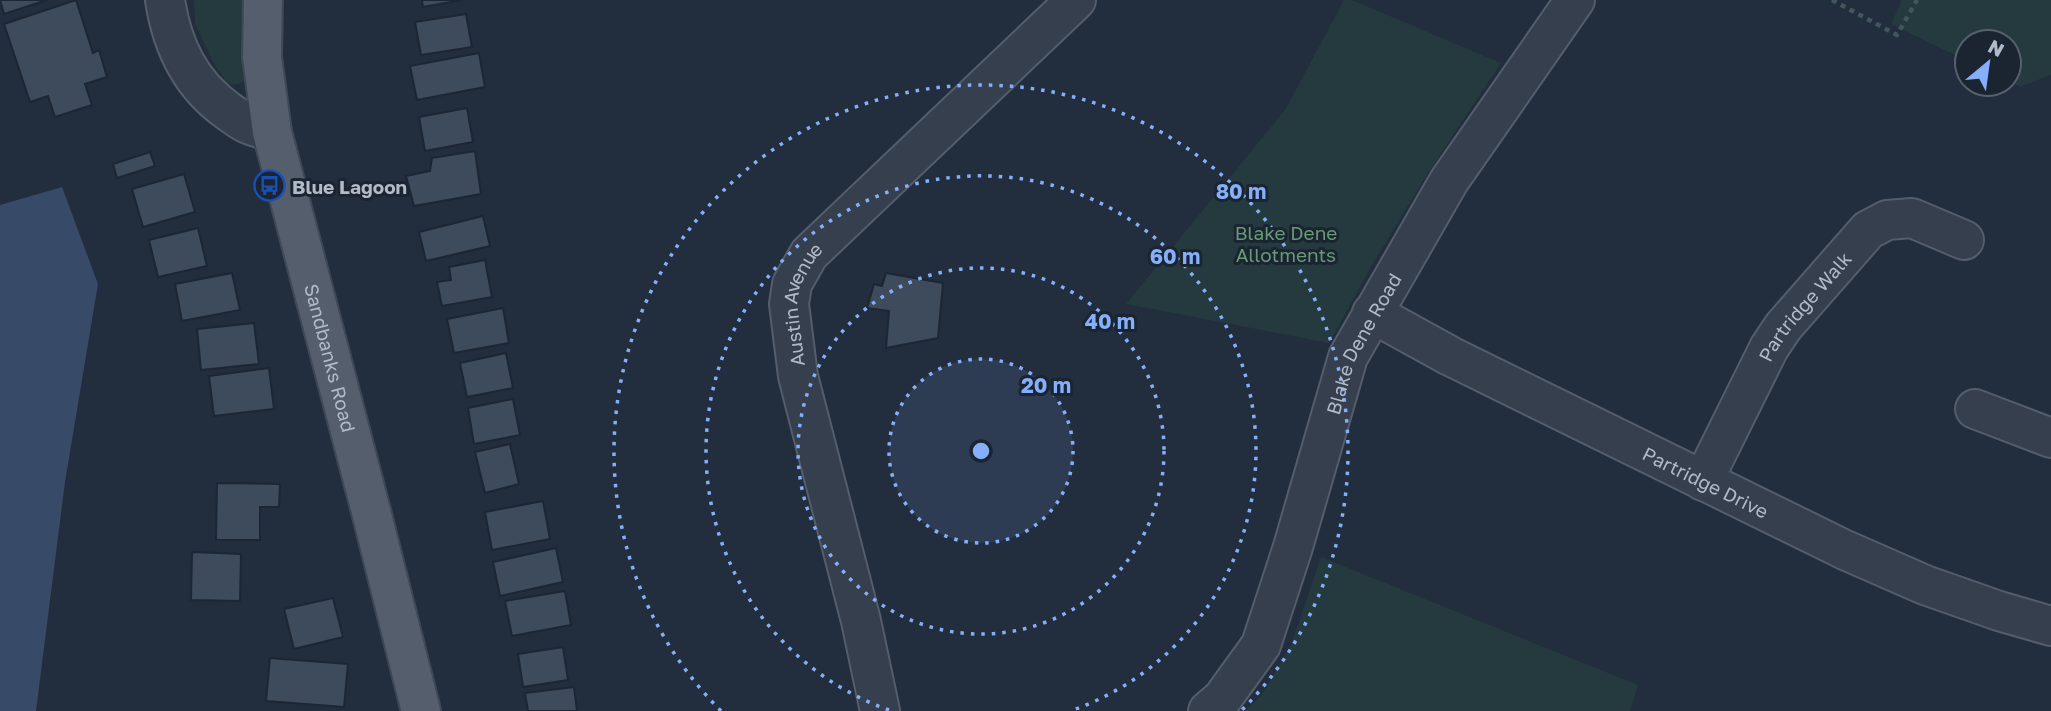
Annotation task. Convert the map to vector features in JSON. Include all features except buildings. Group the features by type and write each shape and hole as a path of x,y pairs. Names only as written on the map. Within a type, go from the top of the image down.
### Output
{"main road":[{"name":"Sandbanks Road","path":"263,0 262,57 272,132 421,711"}],"street":[{"path":"165,0 176,44 191,75 212,99 245,123 272,132"},
{"name":"Austin Avenue","path":"880,711 861,621 798,376 789,304 792,284 809,254 1076,0"},
{"name":"Blake Dene Road","path":"1208,711 1223,699 1261,645 1293,547 1348,357 1449,181 1575,0"},
{"name":"Partridge Walk","path":"1703,481 1769,348 1783,327 1868,230 1887,220 1912,218 1964,240"},
{"name":"Partridge Drive","path":"1371,313 1450,356 1844,550 1925,585 2051,626"},
{"path":"1975,409 2051,438"}],"path":[{"path":"1832,0 1897,35 1917,0"}],"green space":[{"path":"194,0 244,0 251,75 240,84 228,85 214,64 195,24"},
{"name":"Blake Dene Allotments","path":"1344,0 1352,0 1501,63 1428,173 1329,343 1126,304 1285,110"},
{"path":"1902,0 2051,0 2051,75 2023,86 2023,28 1953,28 1953,54 1891,24"},
{"path":"1321,557 1638,685 1630,711 1245,711 1261,696 1291,645"}],"water":[{"path":"62,187 98,284 65,482 36,711 0,711 0,205"}],"place":[{"name":"Blue Lagoon","path":"269,186"}]}
